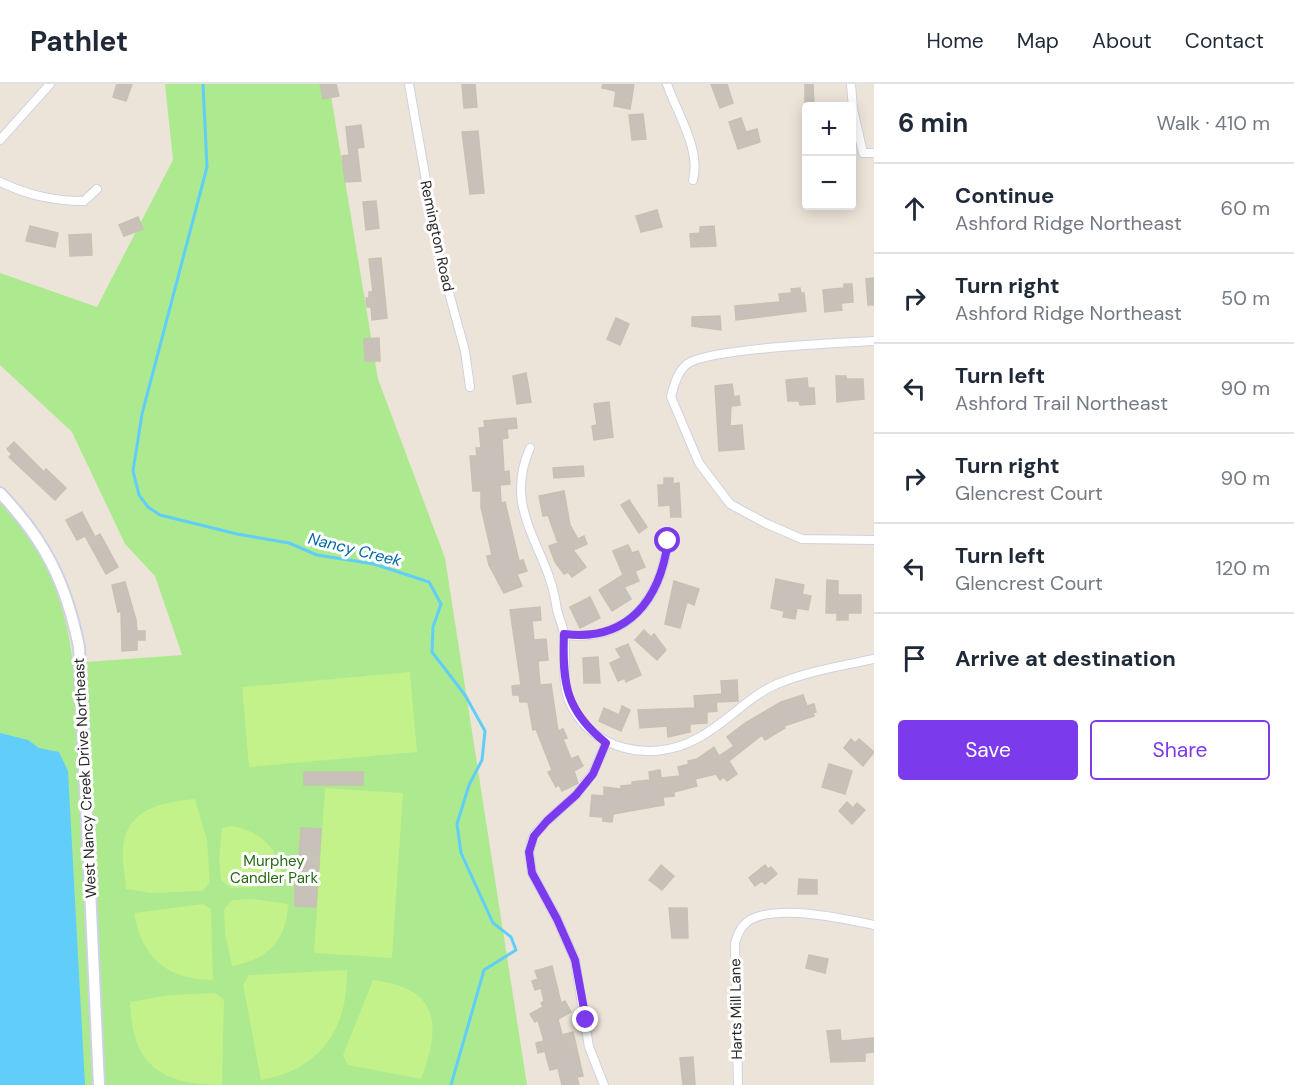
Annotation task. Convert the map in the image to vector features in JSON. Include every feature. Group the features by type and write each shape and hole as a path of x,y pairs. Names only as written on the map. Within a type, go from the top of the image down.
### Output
{"street":[{"path":"0,140 50,84"},
{"name":"Remington Road","path":"409,84 440,260 465,351 470,387"},
{"path":"667,84 692,148 696,165 693,180"},
{"path":"851,84 853,109 862,153 874,153"},
{"path":"0,182 29,195 61,201 84,201 97,189"},
{"path":"874,341 753,350 695,360 684,366 671,397 699,463 730,504 767,524 802,539 874,540"},
{"path":"530,448 522,473 520,495 529,533 553,589 557,614 564,634 563,667 568,697 592,731 606,743 631,750 659,750 681,745 710,731 755,696 776,684 874,659"},
{"name":"West Nancy Creek Drive Northeast","path":"0,494 26,520 55,566 71,611 79,647 99,1085"},
{"path":"564,634 603,634 633,617 662,576 668,541"},
{"path":"604,1085 589,1047 575,960 557,919 532,873 529,852 534,836 576,795 593,774 606,743"},
{"name":"Harts Mill Lane","path":"738,1085 735,942 743,925 757,916 773,911 874,925"}],"green space":[{"name":"Murphey Candler Park","path":"165,84 329,84 378,379 445,558 527,1085 0,1085 0,501 29,535 51,576 65,619 73,663 182,655 155,576 125,544 72,432 0,365 0,273 97,307 173,160"},
{"path":"410,672 417,752 249,767 242,687"},
{"path":"325,788 403,793 392,958 314,953"},
{"path":"195,799 207,840 210,882 203,891 151,893 126,889 123,849 125,837 136,818 154,807"},
{"path":"232,826 252,832 267,843 277,859 282,880 255,887 231,888 221,880 219,859 222,828"},
{"path":"254,899 288,904 284,928 273,946 265,953 256,959 232,966 225,934 224,909 232,900"},
{"path":"203,904 211,909 213,980 182,976 159,963 143,942 134,913"},
{"path":"347,970 343,1010 327,1043 315,1056 300,1066 261,1080 243,985 249,975"},
{"path":"373,980 395,984 411,991 423,1000 430,1012 432,1041 421,1079 348,1065 343,1055"},
{"path":"216,993 224,1000 222,1085 181,1081 153,1067 143,1056 136,1041 130,1002 169,995"}],"water":[{"path":"0,733 28,740 39,748 59,752 68,771 85,1085 0,1085"}],"building":[{"path":"117,84 132,84 126,101 113,97"},
{"path":"320,84 336,84 339,96 323,99"},
{"path":"462,84 475,84 477,107 464,108"},
{"path":"603,84 634,84 630,109 614,106 616,91 602,88"},
{"path":"711,84 727,84 733,103 720,108"},
{"path":"805,84 813,84 814,102 805,102"},
{"path":"643,114 646,139 632,140 629,115"},
{"path":"741,118 746,132 757,129 760,142 738,149 729,122"},
{"path":"361,125 364,147 357,148 361,181 345,182 342,156 349,155 346,127"},
{"path":"478,131 484,193 470,194 462,132"},
{"path":"376,201 379,228 366,230 363,202"},
{"path":"657,210 662,227 641,232 636,216"},
{"path":"138,217 143,229 124,236 119,225"},
{"path":"30,226 58,233 55,247 26,241"},
{"path":"714,226 716,246 691,247 690,234 700,233 700,227"},
{"path":"91,234 92,255 70,256 69,235"},
{"path":"381,258 387,318 372,320 371,307 367,307 366,298 369,298 369,292 373,292 369,259"},
{"path":"874,278 874,305 868,305 866,279"},
{"path":"844,284 852,284 853,302 841,303 842,310 825,312 823,290 844,288"},
{"path":"800,288 801,293 804,293 806,311 736,320 735,306 780,302 779,294 792,293 791,289"},
{"path":"720,316 721,330 692,326 692,317"},
{"path":"616,318 629,324 620,345 607,339"},
{"path":"379,338 380,361 365,361 364,339"},
{"path":"526,373 531,402 517,404 513,376"},
{"path":"836,376 846,376 846,379 863,379 864,399 837,402"},
{"path":"807,378 808,388 814,388 815,404 800,405 799,401 788,401 786,380"},
{"path":"732,384 734,397 739,396 740,405 731,406 730,426 742,425 744,449 719,451 715,386"},
{"path":"609,402 613,437 594,440 592,426 597,425 594,404"},
{"path":"516,418 517,428 507,429 508,438 502,439 504,472 509,471 510,484 500,485 501,503 505,502 519,561 523,560 527,571 517,574 522,586 504,593 489,565 487,556 492,555 481,507 481,491 473,491 470,456 477,456 476,448 481,448 479,428 485,427 484,421"},
{"path":"14,442 44,472 46,469 66,488 55,500 9,457 12,454 7,449"},
{"path":"583,466 584,476 554,478 553,468"},
{"path":"664,478 673,478 673,484 679,483 681,517 671,517 670,505 659,506 658,485 664,485"},
{"path":"564,491 570,525 578,539 584,536 587,544 573,550 586,567 572,577 568,572 564,574 555,562 549,546 558,543 548,515 543,516 539,496"},
{"path":"629,500 647,527 639,533 621,505"},
{"path":"82,512 95,537 100,534 118,567 106,574 85,536 77,540 66,520"},
{"path":"628,545 632,553 638,551 645,567 635,571 639,581 624,587 631,599 612,611 599,590 623,575 613,551"},
{"path":"776,579 804,585 802,594 811,596 808,610 797,608 795,619 783,617 784,611 771,608"},
{"path":"827,580 838,581 838,595 861,595 861,613 848,613 848,620 837,620 837,613 826,613"},
{"path":"674,581 699,589 694,605 687,602 680,628 665,624"},
{"path":"125,582 137,631 145,631 145,640 137,640 137,650 122,651 121,611 118,612 112,585"},
{"path":"590,597 600,618 580,628 570,607"},
{"path":"540,607 541,620 532,621 534,640 546,639 548,660 538,661 540,685 551,684 558,731 563,729 567,738 563,739 571,759 578,756 583,766 574,771 578,783 562,791 559,785 556,787 548,772 552,770 536,729 533,730 528,702 520,702 519,695 513,695 512,686 521,685 510,610"},
{"path":"644,630 651,637 654,634 666,650 657,660 635,640"},
{"path":"628,644 641,675 626,682 625,678 618,681 610,663 621,658 616,649"},
{"path":"598,657 600,683 584,683 583,658"},
{"path":"737,680 738,701 716,702 717,711 707,712 707,723 690,724 690,732 668,737 667,726 640,728 638,710 695,708 694,696 722,694 721,681"},
{"path":"803,695 807,706 814,704 816,712 813,713 814,716 784,726 785,728 765,740 762,735 729,761 737,774 727,781 724,777 720,780 716,774 695,779 697,786 674,792 674,796 663,797 664,805 613,814 612,822 603,821 603,817 590,816 592,795 604,796 604,787 621,789 621,786 632,785 632,782 650,780 649,772 660,770 661,778 680,776 678,767 689,764 688,761 697,759 714,747 719,756 734,746 727,737 745,723 781,702"},
{"path":"622,706 630,710 621,731 599,721 604,708 619,715"},
{"path":"851,739 855,743 859,739 874,752 863,766 844,748"},
{"path":"829,764 852,771 845,794 822,787"},
{"path":"304,772 363,772 363,785 304,785"},
{"path":"847,802 853,808 857,803 865,810 852,824 839,811"},
{"path":"301,828 321,829 316,907 295,906 295,856 299,856"},
{"path":"661,865 674,876 662,890 649,880"},
{"path":"765,865 768,869 771,867 777,874 765,884 762,881 755,886 749,878"},
{"path":"799,879 817,880 817,894 798,894"},
{"path":"669,908 687,908 688,938 672,938"},
{"path":"809,955 828,959 825,973 806,968"},
{"path":"552,966 561,1003 565,1001 571,1012 558,1019 562,1035 573,1032 583,1076 577,1077 579,1085 562,1085 558,1068 550,1070 545,1051 538,1053 536,1043 544,1041 538,1020 535,1022 530,1014 543,1007 541,1003 544,1001 541,988 535,990 532,981 538,979 535,971"},
{"path":"840,1030 841,1041 874,1038 874,1052 865,1053 865,1061 831,1062 827,1031"},
{"path":"693,1057 695,1085 683,1085 680,1058"}],"waterway":[{"name":"Nancy Creek","path":"203,84 207,167 142,414 133,471 139,495 148,507 160,515 237,534 289,543 317,555 374,564 429,582 441,604 433,627 432,652 465,695 485,731 482,760 469,785 457,824 461,853 493,923 511,937 516,950 484,970 451,1085"}],"route":[{"path":"586,1020 575,960 557,919 532,873 529,852 534,836 576,795 593,774 606,743 592,731 568,697 563,667 564,634 580,636 603,634 633,617 648,600 662,576 668,541"}]}
